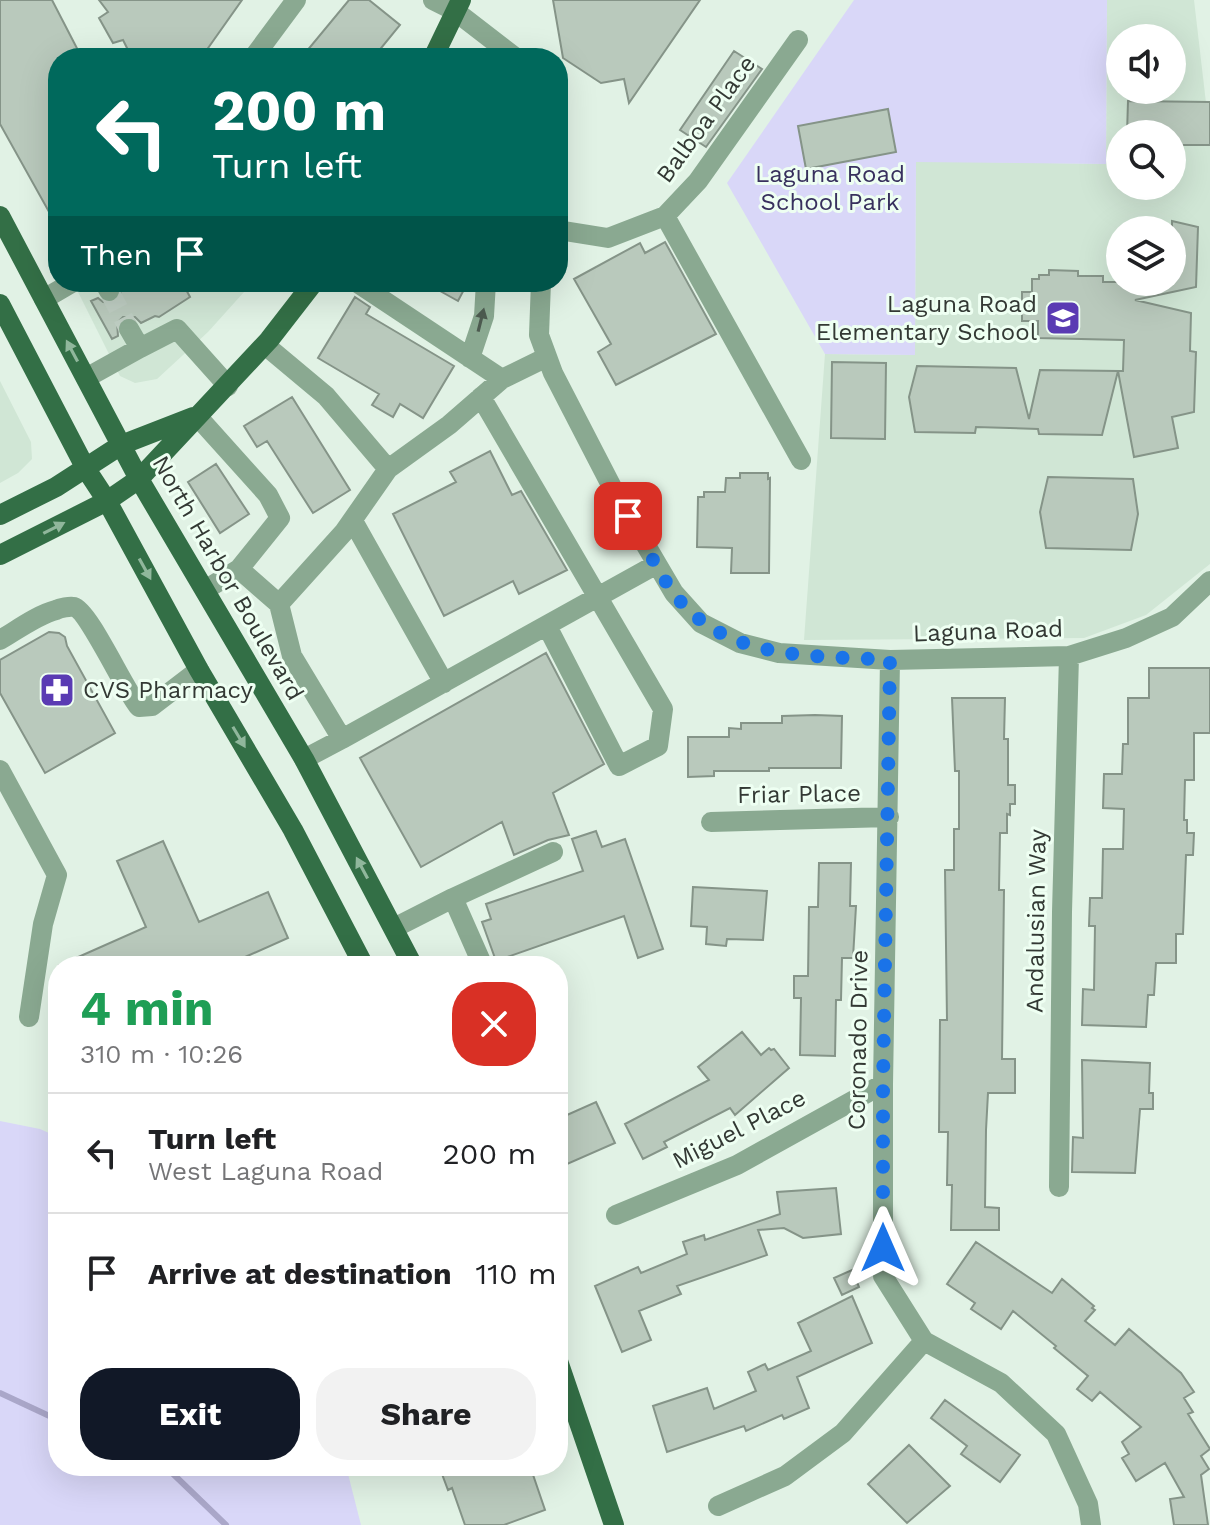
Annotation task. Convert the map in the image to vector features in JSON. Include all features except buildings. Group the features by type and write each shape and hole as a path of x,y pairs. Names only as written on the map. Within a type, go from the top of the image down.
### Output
{"main road":[{"path":"438,48 458,6"},
{"name":"North Harbor Boulevard","path":"0,216 139,479 304,759 408,956"},
{"path":"0,555 107,501 139,479 265,345 306,292"},
{"path":"0,304 86,469 293,830 359,956"},
{"path":"0,515 86,469 121,445 197,416"},
{"path":"568,1390 614,1525"}],"street":[{"path":"260,48 296,0"},
{"path":"433,0 458,6 505,48"},
{"name":"Balboa Place","path":"568,232 608,238 665,216 698,181 798,40"},
{"path":"665,216 801,460"},
{"path":"44,299 56,292"},
{"path":"371,292 502,379"},
{"path":"470,358 484,316 485,292"},
{"name":"Laguna Road","path":"541,292 539,335 547,357 614,491 674,593 701,623 740,643 779,653 890,660 1069,656 1126,638 1172,617 1210,581"},
{"path":"129,329 140,348"},
{"path":"86,378 177,329 228,386"},
{"path":"265,345 326,396 388,469"},
{"path":"279,604 353,521 388,469 449,425 502,379 547,357"},
{"path":"481,397 663,709 658,746 619,766 547,626"},
{"path":"197,416 268,495 280,518 239,569 205,590"},
{"path":"353,521 444,683"},
{"path":"304,759 657,564"},
{"path":"239,569 279,604 292,656 342,739"},
{"path":"0,640 55,610 74,607 91,625 129,696 139,707 152,706 199,670"},
{"name":"Andalusian Way","path":"1059,1187 1069,656"},
{"name":"Coronado Drive","path":"890,660 883,1276 924,1341 1001,1383 1056,1434 1088,1504 1091,1525"},
{"path":"3,784 57,875 43,924 29,1017"},
{"name":"Friar Place","path":"711,822 889,817"},
{"path":"394,928 553,852"},
{"path":"453,898 479,956"},
{"name":"Miguel Place","path":"616,1215 737,1165 883,1084"},
{"path":"718,1506 785,1476 843,1433 924,1341"}],"shaded area":[{"name":"Laguna Road Elementary School","path":"1107,0 1194,0 1210,137 1210,564 1146,615 1084,638 804,640 825,354 915,355 916,161 1106,164 1106,200 1186,200 1186,120 1106,120 1106,104 1186,104 1186,24 1107,24"},
{"path":"78,292 244,292 208,332 157,379 135,383 120,376"},
{"path":"0,381 31,442 32,459 18,473 0,483"}],"green space":[{"name":"Laguna Road School Park","path":"854,0 1107,0 1106,164 916,162 915,355 825,354 727,183"},
{"path":"0,1121 48,1133 48,1476 349,1476 361,1525 0,1525"}],"waterway":[{"path":"0,1393 48,1415"},
{"path":"175,1476 226,1525"}],"tunnel":[{"path":"110,292 129,329"}],"place":[{"name":"Laguna Road Elementary School","path":"1063,318"},
{"name":"CVS Pharmacy","path":"57,690"}],"route":[{"path":"628,516 674,593 701,623 740,643 779,653 890,660 883,1248"}]}
